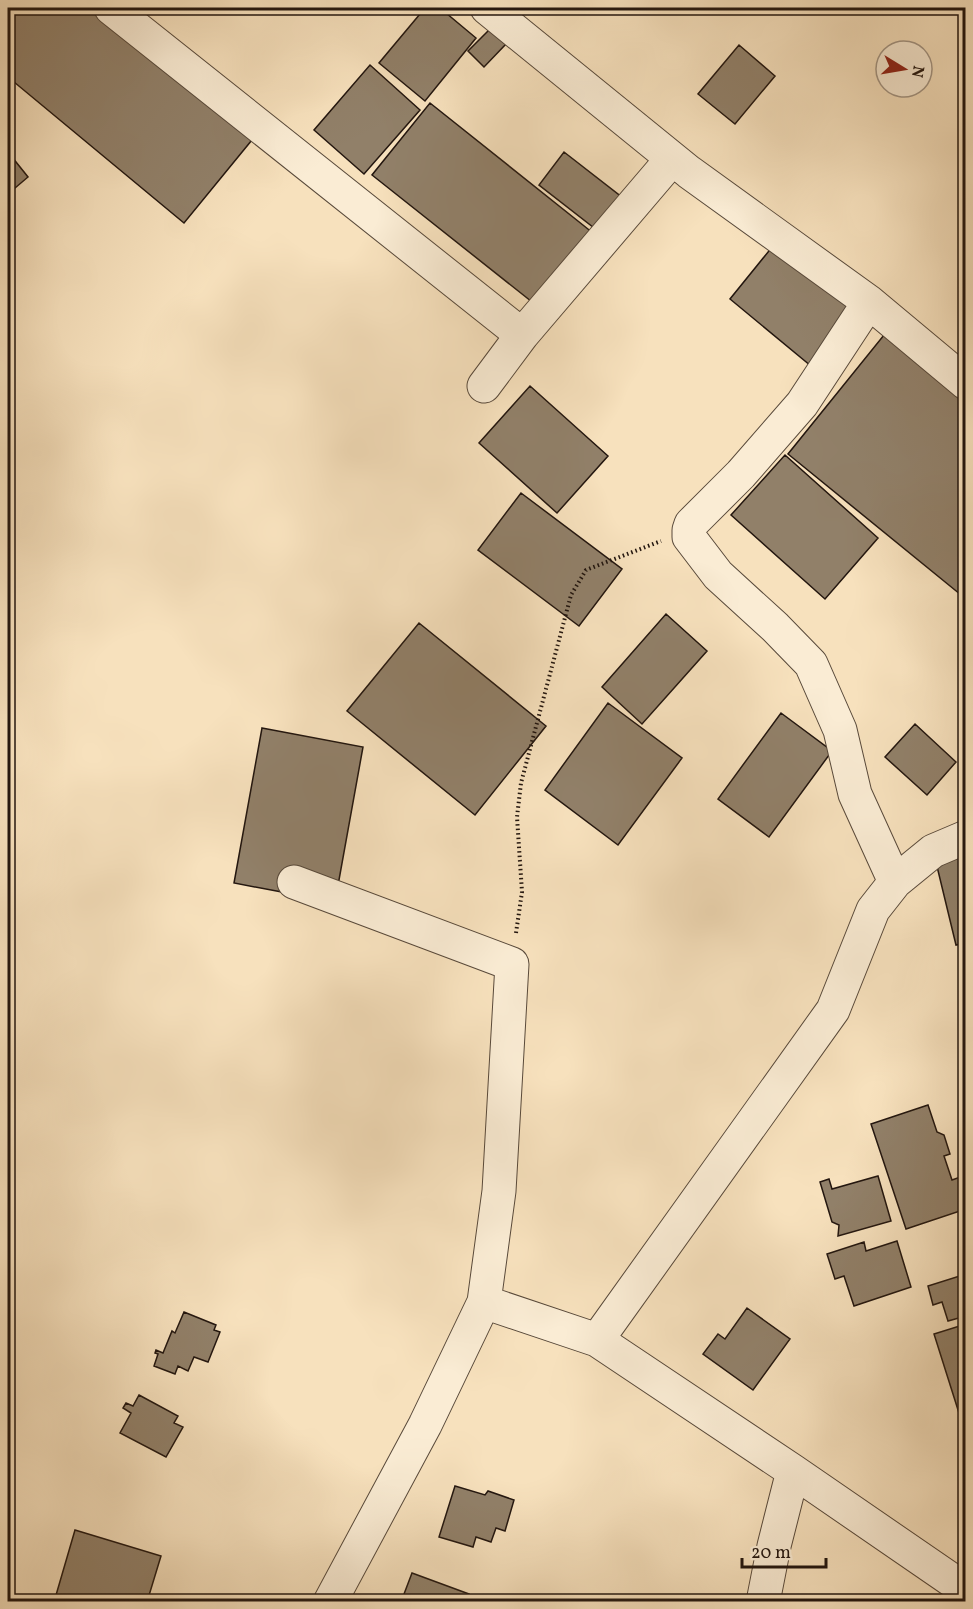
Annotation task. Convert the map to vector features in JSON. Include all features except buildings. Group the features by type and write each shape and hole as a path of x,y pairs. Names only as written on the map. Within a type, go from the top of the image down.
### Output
{"street":[{"path":"487,8 672,159 869,302 966,383"},
{"path":"128,13 522,335"},
{"path":"484,386 522,335 672,159"},
{"path":"869,302 802,404 741,474 691,524 689,537 718,575 775,627 811,664 840,729 855,794 895,882"},
{"path":"597,1340 833,1010 873,910 895,882 933,851 966,837"},
{"path":"294,882 512,964 499,1191 484,1302 425,1425 330,1602"},
{"path":"484,1302 597,1340 966,1590"},
{"path":"763,1602 793,1471"}],"path":[{"path":"512,964 522,892 518,817 521,783 572,595 586,570 689,530"}]}
